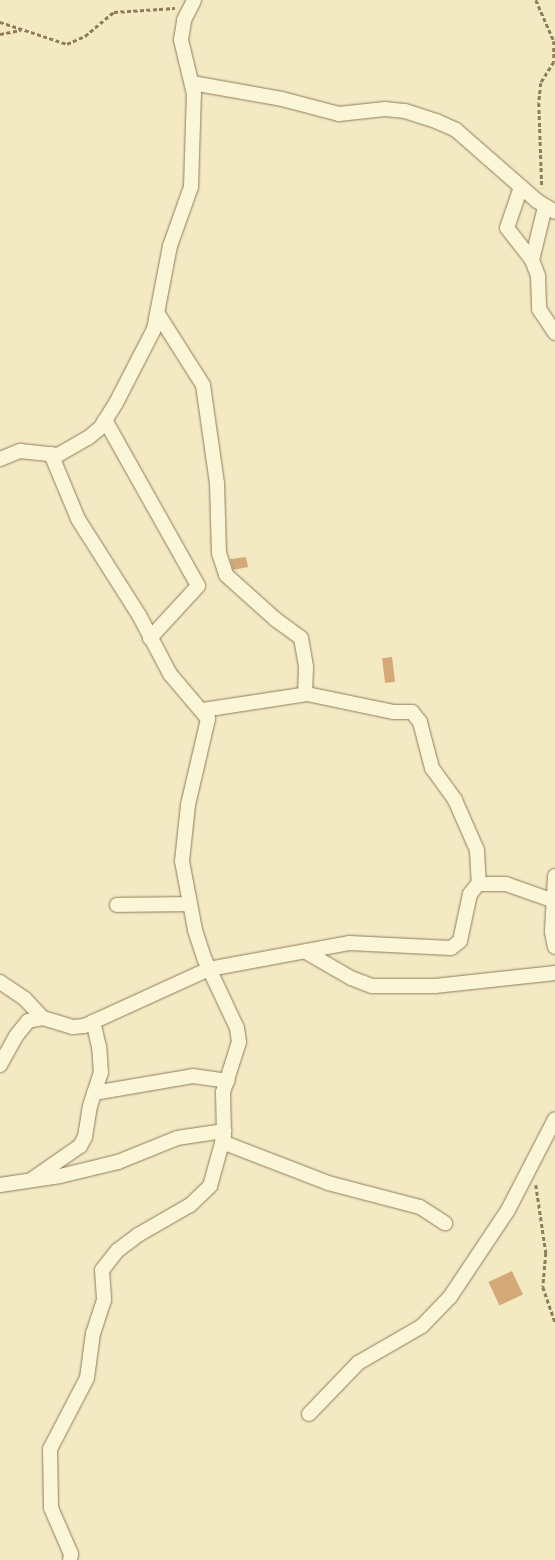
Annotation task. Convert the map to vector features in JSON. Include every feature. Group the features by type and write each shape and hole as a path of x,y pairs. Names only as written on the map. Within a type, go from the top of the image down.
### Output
{"street":[{"path":"0,458 20,451 51,454 71,450 88,438 105,420 146,345 158,314 170,246 190,194 195,122 192,83 181,40 191,4"},
{"path":"192,83 282,99 339,114 385,109 420,116 456,130 521,187 550,209 532,260"},
{"path":"521,187 508,228 532,260 538,276 539,310 555,333"},
{"path":"158,314 203,385 217,483 219,553 226,575 301,638 306,667 305,694"},
{"path":"105,420 198,586 150,638"},
{"path":"51,454 78,520 139,615 170,674 203,710 208,719 208,729 188,804 182,861 188,904 209,969 237,1028 239,1042 222,1104 223,1136 210,1186 201,1197 138,1235 117,1251 102,1270 104,1300 93,1333 87,1378 50,1449 51,1508 71,1554 70,1560"},
{"path":"203,710 305,694 417,715 432,768 454,800 477,850 480,884"},
{"path":"555,876 552,932 555,947"},
{"path":"0,982 25,999 43,1018 78,1028 209,969 356,942 451,948 460,941 470,894 480,884 506,884 554,901"},
{"path":"117,905 188,904"},
{"path":"306,952 351,978 372,986 435,986 555,973"},
{"path":"0,1065 22,1026 43,1018"},
{"path":"28,1182 80,1146 85,1137 94,1094 101,1073 99,1047 93,1022"},
{"path":"94,1094 193,1076 228,1081"},
{"path":"309,1414 358,1363 422,1326 450,1297 508,1210 555,1119"},
{"path":"0,1185 28,1182 118,1162 177,1138 223,1136 328,1183 420,1207 445,1223"}],"path":[{"path":"536,0 554,41 554,62 541,83 538,133 550,209"},
{"path":"0,22 67,44 85,36 114,12 191,4"},
{"path":"0,34 21,29"},
{"path":"535,1156 534,1176 546,1254 543,1287 555,1322"}],"building":[{"path":"246,557 248,567 233,570 230,559"},
{"path":"392,657 395,682 385,683 382,658"},
{"path":"512,1271 523,1295 499,1306 488,1282"}]}
